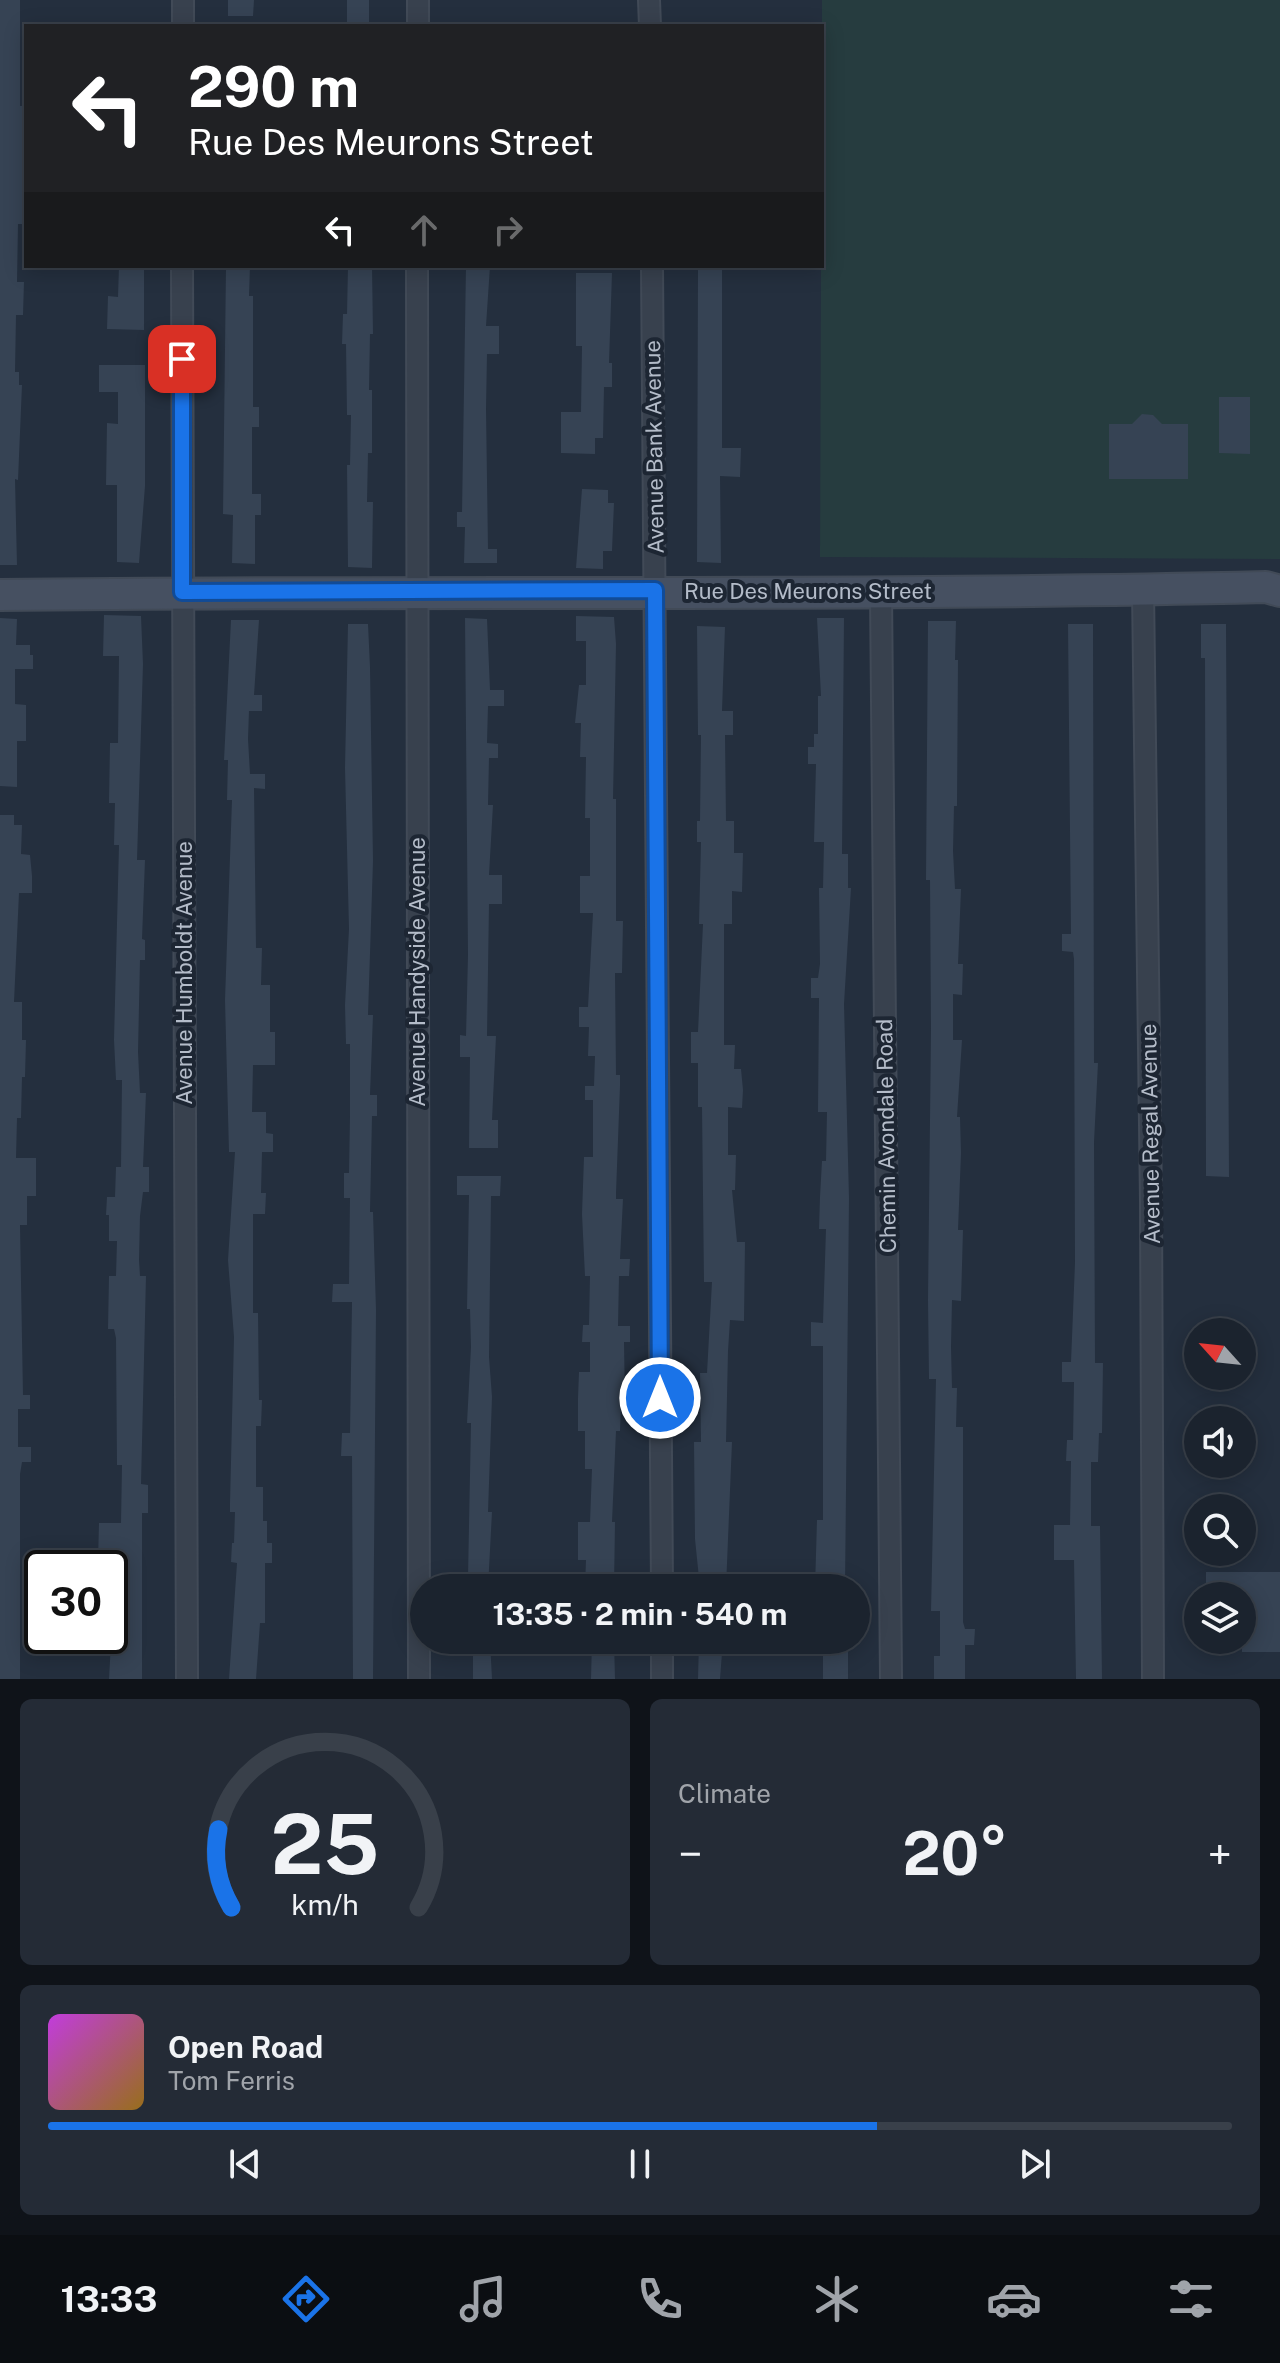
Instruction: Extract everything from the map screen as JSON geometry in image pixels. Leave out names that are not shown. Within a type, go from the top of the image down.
[{"type":"street","points":[[183,0],[183,24]]},
{"type":"street","points":[[418,0],[418,24]]},
{"type":"street","points":[[649,0],[650,24]]},
{"type":"street","name":"Avenue Humboldt Avenue","points":[[182,268],[187,1679]]},
{"type":"street","name":"Avenue Handyside Avenue","points":[[417,268],[419,1679]]},
{"type":"street","name":"Avenue Bank Avenue","points":[[652,268],[662,1574]]},
{"type":"street","name":"Rue Des Meurons Street","points":[[0,595],[655,590],[881,592],[1266,587],[1280,591]]},
{"type":"street","name":"Avenue Regal Avenue","points":[[1143,590],[1153,1679]]},
{"type":"street","name":"Chemin Avondale Road","points":[[881,592],[891,1679]]},
{"type":"street","points":[[662,1654],[662,1679]]},
{"type":"green space","points":[[822,0],[1280,0],[1280,559],[820,557],[821,268],[824,268]]},
{"type":"building","points":[[0,0],[20,0],[24,224],[18,224],[17,282],[24,282],[23,315],[16,315],[15,372],[19,372],[19,385],[22,385],[18,480],[15,479],[17,565],[0,565]]},
{"type":"building","points":[[228,0],[254,0],[253,16],[228,16]]},
{"type":"building","points":[[347,0],[369,0],[369,24],[347,24]]},
{"type":"building","points":[[119,268],[144,268],[144,330],[107,329],[108,296],[118,297]]},
{"type":"building","points":[[226,268],[250,268],[249,296],[253,296],[253,407],[259,407],[259,427],[252,427],[252,494],[261,494],[261,515],[255,515],[255,564],[232,563],[233,515],[223,514]]},
{"type":"building","points":[[348,268],[372,268],[373,334],[370,334],[369,390],[372,390],[372,453],[368,453],[367,502],[373,502],[372,568],[348,567],[347,465],[350,465],[351,415],[347,415],[346,344],[342,344],[343,314],[347,314]]},
{"type":"building","points":[[466,268],[490,268],[486,326],[499,326],[499,354],[487,354],[488,549],[497,549],[497,563],[464,563],[465,527],[457,527],[457,512],[462,512]]},
{"type":"building","points":[[698,270],[722,270],[722,448],[741,448],[740,477],[720,476],[721,563],[697,562]]},
{"type":"building","points":[[576,273],[612,273],[609,363],[612,363],[612,387],[604,387],[603,438],[595,438],[595,454],[561,453],[561,412],[581,412],[582,346],[576,346]]},
{"type":"building","points":[[99,365],[145,365],[145,486],[139,563],[117,562],[117,485],[106,485],[107,423],[118,424],[118,392],[99,392]]},
{"type":"building","points":[[1219,397],[1250,397],[1250,454],[1219,453]]},
{"type":"building","points":[[1142,414],[1153,415],[1162,424],[1188,424],[1188,479],[1109,479],[1109,424],[1132,424]]},
{"type":"building","points":[[582,489],[608,490],[608,503],[614,503],[612,551],[603,551],[603,569],[576,568]]},
{"type":"building","points":[[104,615],[141,616],[143,664],[137,860],[145,860],[142,939],[145,940],[145,960],[140,960],[138,1052],[140,1093],[146,1093],[143,1167],[149,1167],[149,1192],[143,1192],[140,1216],[139,1260],[140,1276],[146,1276],[141,1484],[148,1485],[148,1513],[142,1513],[142,1679],[109,1679],[110,1654],[128,1654],[128,1550],[98,1550],[99,1523],[121,1523],[122,1465],[117,1465],[116,1338],[114,1329],[108,1329],[109,1276],[116,1276],[117,1241],[109,1241],[109,1215],[106,1215],[107,1197],[115,1197],[116,1167],[121,1167],[122,1080],[116,1080],[114,1040],[119,845],[114,845],[115,803],[109,803],[110,743],[118,743],[119,656],[103,656]]},
{"type":"building","points":[[576,616],[614,617],[616,921],[623,921],[622,973],[615,973],[616,1075],[620,1075],[616,1199],[623,1199],[620,1259],[630,1259],[629,1276],[619,1276],[618,1326],[630,1326],[630,1342],[624,1342],[625,1403],[621,1403],[620,1431],[616,1431],[612,1522],[615,1522],[614,1574],[585,1574],[586,1560],[578,1560],[578,1522],[590,1522],[592,1469],[585,1469],[585,1431],[578,1431],[578,1398],[579,1372],[590,1372],[590,1342],[582,1342],[583,1325],[589,1325],[590,1276],[585,1276],[582,1214],[584,1157],[593,1157],[593,1100],[585,1100],[585,1086],[594,1086],[595,1056],[588,1056],[589,1027],[579,1027],[579,1007],[588,1007],[593,913],[580,913],[580,876],[590,876],[590,818],[585,818],[586,757],[580,757],[581,723],[575,723],[579,685],[586,685],[586,641],[576,641]]},
{"type":"building","points":[[0,618],[17,619],[16,645],[30,645],[30,655],[33,655],[33,669],[15,669],[15,704],[26,705],[26,741],[17,741],[17,787],[0,786]]},
{"type":"building","points":[[465,618],[487,619],[490,690],[504,690],[504,706],[488,706],[487,743],[498,744],[498,758],[489,758],[488,805],[493,805],[489,875],[502,875],[502,904],[489,904],[487,1036],[496,1036],[492,1120],[498,1120],[498,1148],[469,1148],[470,1057],[460,1057],[460,1035],[466,1036],[468,955]]},
{"type":"building","points":[[817,618],[844,618],[842,854],[848,854],[848,888],[851,888],[844,1004],[849,1198],[845,1574],[815,1574],[817,1520],[823,1520],[823,1346],[811,1346],[811,1322],[823,1323],[826,1229],[819,1229],[827,1112],[818,1112],[819,998],[811,998],[811,978],[818,978],[820,964],[819,888],[823,888],[824,842],[814,842],[816,764],[808,764],[808,747],[814,747],[814,734],[818,734],[818,696],[821,696]]},
{"type":"building","points":[[231,620],[259,620],[254,695],[262,695],[262,711],[249,711],[248,739],[250,774],[265,774],[265,789],[254,788],[256,948],[262,948],[261,985],[270,985],[270,1032],[275,1032],[275,1065],[253,1065],[252,1112],[266,1112],[266,1133],[273,1134],[273,1152],[262,1152],[261,1193],[266,1193],[265,1214],[253,1214],[253,1313],[258,1313],[259,1400],[262,1400],[261,1426],[256,1426],[256,1487],[263,1487],[263,1521],[267,1521],[267,1543],[272,1543],[272,1563],[265,1563],[265,1623],[260,1623],[256,1679],[229,1679],[237,1563],[231,1562],[235,1512],[230,1512],[234,1337],[228,1260],[235,1152],[229,1152],[225,1000],[232,800],[227,800],[228,760],[224,760]]},
{"type":"building","points":[[928,621],[956,621],[955,660],[958,660],[957,806],[954,806],[953,851],[955,889],[961,889],[958,964],[963,964],[962,995],[953,994],[953,1040],[962,1040],[957,1117],[960,1117],[961,1153],[958,1230],[963,1230],[961,1301],[952,1300],[951,1347],[952,1388],[957,1388],[956,1427],[963,1427],[963,1622],[965,1629],[975,1629],[974,1645],[965,1645],[965,1679],[934,1679],[934,1656],[940,1656],[940,1611],[931,1611],[936,1379],[929,1379],[928,1300],[931,1030],[930,880],[926,880]]},
{"type":"building","points":[[348,624],[368,624],[370,667],[373,861],[368,1015],[373,1015],[370,1095],[377,1095],[377,1116],[372,1116],[370,1212],[373,1212],[376,1310],[373,1679],[353,1679],[352,1456],[341,1456],[342,1433],[350,1433],[352,1302],[332,1302],[333,1284],[349,1284],[350,1198],[344,1198],[344,1173],[349,1173],[350,1116],[350,1044],[346,1044],[345,1005],[349,929],[345,768]]},
{"type":"building","points":[[1068,624],[1093,624],[1094,1063],[1098,1063],[1094,1142],[1095,1363],[1103,1363],[1102,1433],[1099,1433],[1098,1462],[1091,1462],[1091,1526],[1100,1526],[1102,1679],[1076,1679],[1074,1560],[1054,1560],[1054,1525],[1070,1525],[1071,1461],[1066,1461],[1067,1440],[1073,1440],[1074,1382],[1062,1382],[1062,1362],[1071,1362],[1075,1263],[1074,959],[1073,952],[1062,951],[1062,934],[1071,934]]},
{"type":"building","points":[[1201,624],[1226,624],[1229,1177],[1206,1176],[1205,658],[1201,658]]},
{"type":"building","points":[[697,626],[725,627],[722,711],[733,711],[733,735],[725,735],[726,821],[734,821],[734,853],[743,853],[742,892],[732,891],[732,924],[724,924],[724,1045],[735,1045],[734,1069],[741,1069],[742,1108],[728,1107],[728,1155],[736,1155],[735,1190],[732,1190],[737,1242],[745,1242],[744,1321],[730,1320],[728,1351],[726,1442],[732,1442],[727,1574],[699,1574],[695,1539],[694,1442],[701,1442],[700,1373],[707,1373],[712,1282],[704,1282],[702,1107],[698,1107],[698,1063],[691,1063],[691,1032],[698,1032],[703,924],[699,924],[701,842],[697,842],[697,821],[700,821],[701,735],[698,735]]},
{"type":"building","points":[[0,815],[14,815],[14,825],[22,825],[21,854],[30,855],[32,876],[32,893],[19,893],[14,1002],[22,1002],[22,1040],[26,1040],[16,1158],[36,1158],[36,1196],[27,1196],[27,1225],[20,1225],[23,1395],[30,1395],[30,1409],[18,1409],[18,1447],[31,1447],[31,1462],[22,1462],[20,1474],[20,1679],[0,1679]]},
{"type":"building","points":[[457,1176],[501,1176],[500,1196],[491,1196],[489,1357],[492,1397],[488,1512],[492,1512],[489,1574],[468,1574],[471,1423],[467,1423],[471,1347],[470,1309],[467,1309],[469,1195],[457,1195]]},
{"type":"building","points":[[1206,1572],[1280,1572],[1280,1652],[1256,1652],[1256,1582],[1206,1582]]},
{"type":"building","points":[[473,1654],[491,1654],[492,1679],[473,1679]]},
{"type":"building","points":[[592,1654],[614,1654],[615,1679],[591,1679]]},
{"type":"building","points":[[699,1654],[722,1654],[720,1679],[698,1679]]},
{"type":"building","points":[[823,1654],[848,1654],[848,1679],[823,1679]]},
{"type":"route","points":[[182,359],[182,592],[655,590],[660,1398]]}]
